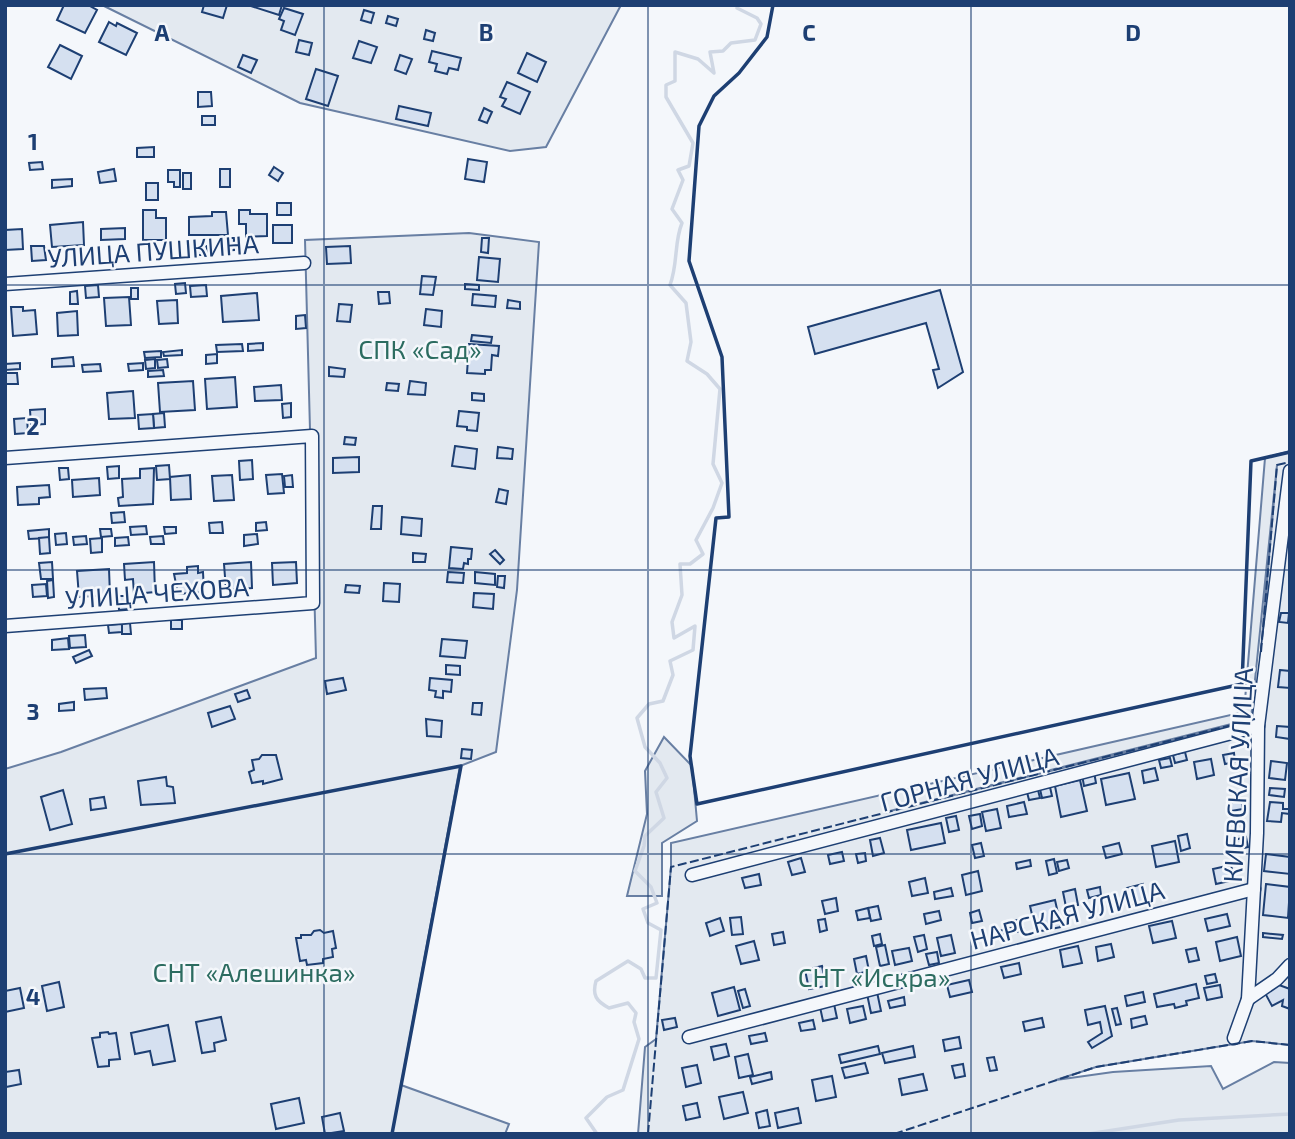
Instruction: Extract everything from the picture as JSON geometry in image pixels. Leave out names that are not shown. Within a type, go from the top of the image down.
[{"type":"street","name":"УЛИЦА ПУШКИНА","points":[[5,284],[304,263]]},
{"type":"street","name":"УЛИЦА ЧЕХОВА","points":[[5,458],[312,436],[313,603],[5,626]]},
{"type":"street","name":"КИЕВСКАЯ УЛИЦА","points":[[1234,1038],[1248,999],[1257,833],[1258,726],[1289,471]]},
{"type":"street","name":"ГОРНАЯ УЛИЦА","points":[[692,875],[1258,726]]},
{"type":"street","name":"НАРСКАЯ УЛИЦА","points":[[689,1037],[1254,889]]},
{"type":"street","points":[[1248,999],[1277,979],[1290,965]]},
{"type":"green space","points":[[102,5],[621,5],[546,147],[510,151],[300,103]]},
{"type":"green space","points":[[469,233],[539,242],[517,590],[496,752],[460,766],[401,1085],[509,1124],[505,1134],[5,1134],[5,769],[61,752],[316,658],[305,240]]},
{"type":"green space","name":"СНТ «Искра»","points":[[1290,451],[1290,1045],[1252,1041],[1096,1067],[1056,1080],[1113,1072],[1211,1066],[1223,1089],[1274,1062],[1290,1063],[1290,1134],[638,1134],[645,1047],[656,1039],[671,843],[1244,712],[1265,458]],"holes":[[[1277,465],[1255,720],[886,812],[1251,719]]]},
{"type":"green space","points":[[664,737],[692,766],[697,821],[662,843],[662,896],[627,896],[647,814],[645,771]]},
{"type":"building","points":[[64,5],[88,5],[97,10],[85,33],[57,20]]},
{"type":"building","points":[[204,5],[227,5],[223,18],[202,12]]},
{"type":"building","points":[[248,5],[282,5],[279,15]]},
{"type":"building","points":[[284,8],[303,14],[295,35],[281,30],[284,21],[279,19]]},
{"type":"building","points":[[364,10],[374,13],[371,23],[361,20]]},
{"type":"building","points":[[388,16],[398,19],[396,26],[386,23]]},
{"type":"building","points":[[109,22],[137,33],[126,55],[99,42]]},
{"type":"building","points":[[426,30],[435,33],[433,41],[424,39]]},
{"type":"building","points":[[299,40],[312,43],[309,55],[296,52]]},
{"type":"building","points":[[359,41],[377,47],[371,63],[353,58]]},
{"type":"building","points":[[60,45],[82,56],[71,79],[48,67]]},
{"type":"building","points":[[432,51],[461,58],[458,70],[449,68],[447,74],[435,71],[437,64],[429,62]]},
{"type":"building","points":[[527,53],[546,62],[537,82],[518,73]]},
{"type":"building","points":[[243,55],[257,60],[251,73],[238,67]]},
{"type":"building","points":[[400,55],[412,59],[406,74],[395,70]]},
{"type":"building","points":[[316,69],[338,76],[328,106],[306,99]]},
{"type":"building","points":[[507,82],[530,92],[520,114],[502,106],[506,99],[500,97]]},
{"type":"building","points":[[198,92],[211,92],[212,106],[198,107]]},
{"type":"building","points":[[399,106],[431,113],[428,126],[396,119]]},
{"type":"building","points":[[484,108],[492,112],[487,123],[479,120]]},
{"type":"building","points":[[202,116],[215,116],[215,125],[202,125]]},
{"type":"building","points":[[154,147],[154,157],[137,157],[137,148]]},
{"type":"building","points":[[468,159],[487,162],[484,182],[465,179]]},
{"type":"building","points":[[42,162],[43,169],[30,170],[29,163]]},
{"type":"building","points":[[274,167],[283,173],[278,181],[269,175]]},
{"type":"building","points":[[114,169],[116,181],[100,183],[98,172]]},
{"type":"building","points":[[220,169],[230,169],[230,187],[220,187]]},
{"type":"building","points":[[168,170],[180,170],[180,187],[174,187],[174,182],[168,182]]},
{"type":"building","points":[[183,173],[191,173],[191,189],[183,189]]},
{"type":"building","points":[[72,179],[72,186],[52,188],[52,180]]},
{"type":"building","points":[[146,183],[158,183],[158,200],[146,200]]},
{"type":"building","points":[[277,203],[291,203],[291,215],[277,215]]},
{"type":"building","points":[[143,210],[156,210],[156,218],[166,218],[166,240],[143,240]]},
{"type":"building","points":[[239,210],[250,210],[250,214],[267,214],[267,236],[246,237],[246,224],[239,224]]},
{"type":"building","points":[[212,212],[226,212],[228,235],[189,235],[189,217],[212,216]]},
{"type":"building","points":[[83,222],[84,245],[52,247],[50,225]]},
{"type":"building","points":[[273,225],[292,225],[292,243],[273,243]]},
{"type":"building","points":[[125,228],[125,239],[101,240],[101,229]]},
{"type":"building","points":[[22,229],[23,249],[5,250],[5,230]]},
{"type":"building","points":[[222,238],[234,238],[234,250],[222,251]]},
{"type":"building","points":[[482,238],[489,238],[488,253],[481,252]]},
{"type":"building","points":[[31,246],[44,246],[46,260],[32,261]]},
{"type":"building","points":[[207,246],[207,255],[197,255],[198,247]]},
{"type":"building","points":[[350,246],[351,263],[327,264],[326,247]]},
{"type":"building","points":[[479,257],[500,259],[498,282],[477,280]]},
{"type":"building","points":[[422,276],[436,277],[433,295],[420,294]]},
{"type":"building","points":[[185,283],[186,293],[176,294],[175,284]]},
{"type":"building","points":[[465,284],[479,285],[479,290],[465,289]]},
{"type":"building","points":[[98,285],[99,297],[86,298],[85,286]]},
{"type":"building","points":[[206,285],[207,296],[191,297],[190,286]]},
{"type":"building","points":[[131,288],[138,288],[138,299],[131,299]]},
{"type":"building","points":[[940,290],[963,372],[938,388],[933,370],[939,369],[926,323],[815,354],[808,327]]},
{"type":"building","points":[[77,291],[78,304],[70,304],[70,292]]},
{"type":"building","points":[[378,292],[389,292],[390,303],[379,304]]},
{"type":"building","points":[[257,293],[259,320],[223,322],[221,296]]},
{"type":"building","points":[[473,294],[496,296],[495,307],[472,305]]},
{"type":"building","points":[[129,297],[131,325],[106,326],[104,298]]},
{"type":"building","points":[[177,300],[178,323],[159,324],[157,301]]},
{"type":"building","points":[[508,300],[520,302],[520,309],[507,308]]},
{"type":"building","points":[[339,304],[352,305],[350,322],[337,321]]},
{"type":"building","points":[[11,307],[23,307],[23,311],[35,310],[37,334],[13,336]]},
{"type":"building","points":[[426,309],[442,311],[441,327],[424,325]]},
{"type":"building","points":[[77,311],[78,335],[58,336],[57,313]]},
{"type":"building","points":[[305,315],[306,328],[296,329],[296,316]]},
{"type":"building","points":[[472,335],[492,337],[491,343],[471,341]]},
{"type":"building","points":[[263,343],[263,350],[248,351],[248,344]]},
{"type":"building","points":[[242,344],[243,351],[217,352],[216,345]]},
{"type":"building","points":[[469,344],[499,346],[498,356],[492,355],[491,370],[485,370],[485,374],[467,373]]},
{"type":"building","points":[[182,350],[182,355],[164,356],[163,352]]},
{"type":"building","points":[[161,351],[161,357],[145,358],[144,352]]},
{"type":"building","points":[[217,354],[217,363],[206,364],[206,355]]},
{"type":"building","points":[[73,357],[74,366],[52,367],[52,359]]},
{"type":"building","points":[[155,359],[155,368],[146,369],[145,360]]},
{"type":"building","points":[[167,359],[168,367],[158,368],[157,360]]},
{"type":"building","points":[[20,363],[20,369],[5,370],[5,364]]},
{"type":"building","points":[[143,363],[143,370],[129,371],[128,364]]},
{"type":"building","points":[[100,364],[101,371],[83,372],[82,365]]},
{"type":"building","points":[[329,367],[345,369],[344,377],[329,376]]},
{"type":"building","points":[[163,370],[164,376],[148,377],[148,371]]},
{"type":"building","points":[[5,373],[17,373],[18,384],[6,384]]},
{"type":"building","points":[[235,377],[237,407],[207,409],[205,379]]},
{"type":"building","points":[[193,381],[195,410],[160,412],[158,383]]},
{"type":"building","points":[[410,381],[426,383],[425,395],[408,394]]},
{"type":"building","points":[[387,383],[399,384],[398,391],[386,390]]},
{"type":"building","points":[[281,385],[282,400],[255,401],[254,387]]},
{"type":"building","points":[[133,391],[135,418],[109,419],[107,393]]},
{"type":"building","points":[[472,393],[484,394],[484,401],[472,400]]},
{"type":"building","points":[[291,403],[291,417],[283,418],[282,404]]},
{"type":"building","points":[[45,409],[45,424],[31,425],[30,410]]},
{"type":"building","points":[[459,411],[479,413],[477,431],[457,426]]},
{"type":"building","points":[[164,413],[165,427],[154,428],[153,414]]},
{"type":"building","points":[[153,414],[154,428],[139,429],[138,415]]},
{"type":"building","points":[[27,418],[28,433],[15,434],[14,419]]},
{"type":"building","points":[[345,437],[356,438],[355,445],[344,444]]},
{"type":"building","points":[[455,446],[477,449],[475,469],[452,466]]},
{"type":"building","points":[[498,447],[513,449],[512,459],[497,458]]},
{"type":"building","points":[[359,457],[359,472],[333,473],[333,458]]},
{"type":"building","points":[[252,460],[253,479],[240,480],[239,461]]},
{"type":"building","points":[[169,465],[170,479],[157,480],[156,466]]},
{"type":"building","points":[[119,466],[119,478],[108,479],[107,467]]},
{"type":"building","points":[[59,468],[68,468],[69,479],[60,480]]},
{"type":"building","points":[[154,468],[153,504],[119,506],[118,498],[123,497],[122,479],[140,478],[140,469]]},
{"type":"building","points":[[282,474],[284,493],[268,494],[266,475]]},
{"type":"building","points":[[190,475],[191,499],[171,500],[170,477]]},
{"type":"building","points":[[232,475],[234,500],[214,501],[212,476]]},
{"type":"building","points":[[292,475],[293,487],[285,487],[284,476]]},
{"type":"building","points":[[99,478],[100,495],[73,497],[72,480]]},
{"type":"building","points":[[49,485],[50,497],[39,498],[39,504],[18,505],[17,487]]},
{"type":"building","points":[[499,489],[508,491],[506,504],[496,502]]},
{"type":"building","points":[[373,506],[382,506],[381,529],[371,529]]},
{"type":"building","points":[[124,512],[125,522],[112,523],[111,513]]},
{"type":"building","points":[[402,517],[422,519],[421,536],[401,534]]},
{"type":"building","points":[[222,522],[223,533],[210,533],[209,523]]},
{"type":"building","points":[[266,522],[267,530],[256,531],[256,523]]},
{"type":"building","points":[[146,526],[147,534],[131,535],[130,527]]},
{"type":"building","points":[[164,527],[176,527],[176,533],[165,534]]},
{"type":"building","points":[[49,529],[49,538],[29,539],[28,531]]},
{"type":"building","points":[[100,529],[111,529],[112,536],[101,537]]},
{"type":"building","points":[[66,533],[67,544],[56,545],[55,534]]},
{"type":"building","points":[[257,534],[258,544],[244,546],[244,535]]},
{"type":"building","points":[[86,536],[87,544],[74,545],[73,537]]},
{"type":"building","points":[[163,536],[164,544],[151,544],[150,537]]},
{"type":"building","points":[[49,537],[50,553],[40,554],[39,538]]},
{"type":"building","points":[[128,537],[129,545],[115,546],[115,538]]},
{"type":"building","points":[[102,538],[102,552],[91,553],[90,539]]},
{"type":"building","points":[[451,547],[472,549],[471,559],[468,559],[468,564],[464,563],[463,569],[449,568]]},
{"type":"building","points":[[495,550],[504,560],[500,564],[490,554]]},
{"type":"building","points":[[413,553],[426,554],[425,562],[413,562]]},
{"type":"building","points":[[52,562],[53,579],[41,579],[39,563]]},
{"type":"building","points":[[154,562],[155,592],[134,594],[133,579],[125,580],[124,564]]},
{"type":"building","points":[[251,562],[252,588],[226,590],[224,564]]},
{"type":"building","points":[[296,562],[297,583],[273,585],[272,563]]},
{"type":"building","points":[[198,566],[198,573],[203,572],[204,592],[178,594],[174,574],[187,573],[187,567]]},
{"type":"building","points":[[109,569],[110,595],[79,597],[77,571]]},
{"type":"building","points":[[448,572],[464,573],[463,583],[447,582]]},
{"type":"building","points":[[475,572],[495,574],[495,585],[475,583]]},
{"type":"building","points":[[498,576],[505,576],[504,588],[497,587]]},
{"type":"building","points":[[53,580],[54,597],[48,598],[47,581]]},
{"type":"building","points":[[384,583],[400,584],[399,602],[383,601]]},
{"type":"building","points":[[46,584],[47,596],[33,597],[32,585]]},
{"type":"building","points":[[346,585],[360,586],[359,593],[345,592]]},
{"type":"building","points":[[474,593],[494,594],[493,609],[473,607]]},
{"type":"building","points":[[118,596],[128,596],[129,609],[119,610]]},
{"type":"building","points":[[1281,613],[1289,613],[1288,623],[1279,622]]},
{"type":"building","points":[[171,620],[182,620],[182,629],[171,629]]},
{"type":"building","points":[[130,623],[131,634],[122,634],[122,624]]},
{"type":"building","points":[[122,624],[122,632],[109,633],[108,625]]},
{"type":"building","points":[[85,635],[86,647],[70,648],[69,636]]},
{"type":"building","points":[[68,638],[69,649],[52,650],[52,640]]},
{"type":"building","points":[[442,639],[467,641],[465,658],[440,656]]},
{"type":"building","points":[[89,650],[92,656],[76,663],[73,657]]},
{"type":"building","points":[[446,665],[460,666],[460,675],[446,674]]},
{"type":"building","points":[[1280,670],[1290,671],[1290,688],[1278,687]]},
{"type":"building","points":[[343,678],[346,690],[327,694],[325,681]]},
{"type":"building","points":[[430,678],[452,680],[451,692],[443,691],[443,698],[435,697],[436,691],[429,690]]},
{"type":"building","points":[[106,688],[107,698],[85,700],[84,689]]},
{"type":"building","points":[[247,690],[250,698],[238,702],[235,694]]},
{"type":"building","points":[[74,702],[74,710],[59,711],[59,704]]},
{"type":"building","points":[[473,703],[482,703],[481,715],[472,714]]},
{"type":"building","points":[[230,706],[235,719],[212,727],[208,713]]},
{"type":"building","points":[[426,719],[442,721],[441,737],[427,736]]},
{"type":"building","points":[[1277,726],[1290,727],[1290,739],[1276,737]]},
{"type":"building","points":[[462,749],[472,750],[471,759],[461,758]]},
{"type":"building","points":[[1185,752],[1187,760],[1175,763],[1173,755]]},
{"type":"building","points":[[1234,753],[1235,762],[1225,764],[1223,755]]},
{"type":"building","points":[[262,755],[276,755],[282,779],[263,784],[263,781],[252,783],[249,772],[254,770],[252,760],[259,759]]},
{"type":"building","points":[[1170,758],[1172,766],[1161,768],[1159,760]]},
{"type":"building","points":[[1211,759],[1214,775],[1197,779],[1194,762]]},
{"type":"building","points":[[1271,761],[1287,763],[1285,780],[1269,778]]},
{"type":"building","points":[[1155,768],[1158,780],[1144,783],[1142,771]]},
{"type":"building","points":[[1094,772],[1096,783],[1084,786],[1082,775]]},
{"type":"building","points":[[1129,773],[1135,799],[1106,805],[1101,779]]},
{"type":"building","points":[[166,777],[167,786],[173,787],[175,803],[141,805],[138,781]]},
{"type":"building","points":[[1080,780],[1087,811],[1061,817],[1055,786]]},
{"type":"building","points":[[1050,787],[1052,796],[1042,798],[1040,789]]},
{"type":"building","points":[[1270,788],[1285,789],[1284,797],[1269,795]]},
{"type":"building","points":[[63,790],[72,824],[50,830],[41,797]]},
{"type":"building","points":[[1038,790],[1040,798],[1029,800],[1027,792]]},
{"type":"building","points":[[104,797],[106,808],[91,810],[90,799]]},
{"type":"building","points":[[1241,800],[1243,809],[1231,811],[1229,803]]},
{"type":"building","points":[[1024,802],[1027,814],[1009,817],[1007,806]]},
{"type":"building","points":[[1270,802],[1283,803],[1283,809],[1290,809],[1290,814],[1282,813],[1281,822],[1267,821]]},
{"type":"building","points":[[997,809],[1001,828],[986,831],[982,812]]},
{"type":"building","points":[[980,814],[982,826],[972,829],[969,816]]},
{"type":"building","points":[[956,816],[959,830],[949,832],[946,818]]},
{"type":"building","points":[[941,823],[945,843],[911,850],[907,830]]},
{"type":"building","points":[[1187,834],[1190,848],[1181,851],[1178,836]]},
{"type":"building","points":[[1246,837],[1248,847],[1236,850],[1234,840]]},
{"type":"building","points":[[880,838],[884,853],[873,856],[870,840]]},
{"type":"building","points":[[1175,841],[1179,862],[1156,867],[1152,846]]},
{"type":"building","points":[[981,843],[984,856],[975,858],[972,845]]},
{"type":"building","points":[[1119,843],[1122,854],[1106,858],[1103,847]]},
{"type":"building","points":[[842,852],[844,861],[830,864],[828,855]]},
{"type":"building","points":[[865,853],[866,861],[858,863],[856,854]]},
{"type":"building","points":[[1266,854],[1290,857],[1290,874],[1264,871]]},
{"type":"building","points":[[801,858],[805,872],[792,875],[788,862]]},
{"type":"building","points":[[1054,859],[1057,873],[1049,875],[1046,861]]},
{"type":"building","points":[[1030,860],[1031,866],[1017,869],[1016,863]]},
{"type":"building","points":[[1067,860],[1069,868],[1059,871],[1057,862]]},
{"type":"building","points":[[1231,865],[1234,880],[1216,884],[1213,869]]},
{"type":"building","points":[[978,871],[982,891],[966,895],[962,875]]},
{"type":"building","points":[[759,874],[761,885],[745,888],[742,878]]},
{"type":"building","points":[[925,878],[928,893],[912,896],[909,882]]},
{"type":"building","points":[[1143,884],[1147,901],[1130,905],[1127,888]]},
{"type":"building","points":[[1266,884],[1290,887],[1288,918],[1263,915]]},
{"type":"building","points":[[1100,887],[1101,895],[1089,898],[1087,890]]},
{"type":"building","points":[[951,888],[953,896],[935,899],[934,892]]},
{"type":"building","points":[[1075,889],[1078,905],[1066,907],[1063,892]]},
{"type":"building","points":[[836,898],[838,911],[825,914],[822,901]]},
{"type":"building","points":[[1055,900],[1061,927],[1036,932],[1030,906]]},
{"type":"building","points":[[878,906],[881,919],[871,921],[868,908]]},
{"type":"building","points":[[868,908],[870,918],[858,920],[856,911]]},
{"type":"building","points":[[979,910],[982,921],[972,923],[970,913]]},
{"type":"building","points":[[939,911],[941,920],[926,924],[924,914]]},
{"type":"building","points":[[1227,914],[1230,926],[1208,931],[1205,919]]},
{"type":"building","points":[[741,917],[743,934],[732,935],[730,918]]},
{"type":"building","points":[[720,918],[724,931],[710,936],[706,923]]},
{"type":"building","points":[[825,919],[827,930],[820,932],[818,920]]},
{"type":"building","points":[[1021,919],[1024,931],[1016,932],[1014,921]]},
{"type":"building","points":[[1172,921],[1176,938],[1153,943],[1149,926]]},
{"type":"building","points":[[1011,928],[1012,933],[996,936],[995,932]]},
{"type":"building","points":[[320,930],[324,933],[333,931],[336,948],[332,949],[333,957],[323,959],[323,963],[307,965],[306,960],[300,961],[296,938]]},
{"type":"building","points":[[783,932],[785,943],[774,945],[772,934]]},
{"type":"building","points":[[1263,933],[1283,935],[1282,939],[1263,937]]},
{"type":"building","points":[[880,934],[882,944],[874,946],[872,936]]},
{"type":"building","points":[[924,935],[927,949],[918,952],[914,937]]},
{"type":"building","points":[[951,935],[955,953],[941,956],[937,938]]},
{"type":"building","points":[[1237,937],[1241,956],[1220,961],[1216,942]]},
{"type":"building","points":[[754,941],[759,960],[741,964],[736,946]]},
{"type":"building","points":[[1111,944],[1114,957],[1098,961],[1096,947]]},
{"type":"building","points":[[885,945],[889,964],[880,966],[876,947]]},
{"type":"building","points":[[1078,946],[1082,963],[1063,967],[1060,950]]},
{"type":"building","points":[[909,948],[912,961],[895,965],[892,951]]},
{"type":"building","points":[[1196,948],[1199,960],[1189,962],[1186,950]]},
{"type":"building","points":[[937,952],[939,963],[929,965],[926,954]]},
{"type":"building","points":[[866,956],[869,971],[857,974],[854,959]]},
{"type":"building","points":[[1019,963],[1021,974],[1004,978],[1001,967]]},
{"type":"building","points":[[822,966],[826,986],[809,989],[805,970]]},
{"type":"building","points":[[1215,974],[1217,982],[1207,984],[1205,976]]},
{"type":"building","points":[[969,980],[972,992],[950,997],[947,985]]},
{"type":"building","points":[[59,982],[64,1007],[47,1011],[42,986]]},
{"type":"building","points":[[1196,984],[1199,998],[1186,1001],[1187,1005],[1175,1008],[1174,1004],[1157,1007],[1154,994]]},
{"type":"building","points":[[1220,985],[1222,997],[1207,1000],[1204,988]]},
{"type":"building","points":[[1279,985],[1290,989],[1290,1009],[1282,1006],[1283,1000],[1272,1006],[1265,993]]},
{"type":"building","points":[[734,987],[740,1010],[718,1016],[712,993]]},
{"type":"building","points":[[20,988],[24,1008],[5,1012],[5,991]]},
{"type":"building","points":[[745,989],[750,1006],[743,1008],[738,991]]},
{"type":"building","points":[[877,992],[881,1011],[871,1013],[867,994]]},
{"type":"building","points":[[1143,992],[1145,1002],[1127,1006],[1125,996]]},
{"type":"building","points":[[904,997],[905,1005],[890,1008],[888,1001]]},
{"type":"building","points":[[834,1004],[837,1018],[823,1021],[820,1007]]},
{"type":"building","points":[[863,1006],[866,1019],[850,1023],[847,1009]]},
{"type":"building","points":[[1105,1006],[1112,1036],[1092,1048],[1088,1042],[1102,1033],[1100,1022],[1088,1025],[1085,1010]]},
{"type":"building","points":[[1117,1008],[1121,1024],[1116,1025],[1112,1009]]},
{"type":"building","points":[[1145,1016],[1147,1024],[1132,1028],[1131,1019]]},
{"type":"building","points":[[221,1017],[226,1040],[214,1043],[215,1051],[202,1053],[196,1022]]},
{"type":"building","points":[[675,1018],[677,1027],[664,1030],[662,1020]]},
{"type":"building","points":[[1042,1018],[1044,1027],[1025,1031],[1023,1022]]},
{"type":"building","points":[[813,1020],[815,1029],[801,1031],[799,1023]]},
{"type":"building","points":[[168,1025],[175,1061],[153,1065],[150,1051],[135,1054],[131,1033]]},
{"type":"building","points":[[108,1032],[116,1033],[120,1059],[109,1060],[109,1066],[98,1067],[92,1038]]},
{"type":"building","points":[[765,1033],[767,1041],[751,1044],[749,1036]]},
{"type":"building","points":[[959,1037],[961,1048],[945,1051],[943,1040]]},
{"type":"building","points":[[726,1044],[729,1056],[714,1060],[711,1047]]},
{"type":"building","points":[[878,1046],[880,1054],[841,1063],[839,1055]]},
{"type":"building","points":[[913,1046],[915,1057],[885,1063],[882,1053]]},
{"type":"building","points":[[748,1054],[753,1075],[739,1078],[735,1057]]},
{"type":"building","points":[[994,1057],[997,1070],[990,1071],[987,1058]]},
{"type":"building","points":[[865,1063],[868,1073],[845,1078],[842,1068]]},
{"type":"building","points":[[963,1064],[965,1076],[955,1078],[952,1066]]},
{"type":"building","points":[[697,1065],[701,1083],[686,1087],[682,1068]]},
{"type":"building","points":[[19,1070],[21,1084],[6,1087],[5,1072]]},
{"type":"building","points":[[771,1072],[772,1079],[752,1084],[750,1077]]},
{"type":"building","points":[[923,1074],[927,1090],[902,1095],[899,1079]]},
{"type":"building","points":[[832,1076],[836,1097],[816,1101],[812,1080]]},
{"type":"building","points":[[743,1092],[748,1113],[724,1119],[719,1097]]},
{"type":"building","points":[[299,1098],[304,1123],[276,1129],[271,1104]]},
{"type":"building","points":[[697,1103],[700,1117],[686,1120],[683,1106]]},
{"type":"building","points":[[798,1108],[801,1123],[778,1128],[775,1113]]},
{"type":"building","points":[[767,1110],[770,1126],[759,1128],[756,1113]]},
{"type":"building","points":[[340,1113],[344,1131],[325,1134],[322,1117]]},
{"type":"waterway","points":[[597,1134],[586,1118],[607,1097],[623,1090],[639,1039],[634,1022],[636,1013],[628,1003],[609,1008],[601,1003],[595,994],[596,981],[628,961],[641,969],[645,978],[656,978],[661,930],[648,923],[643,909],[657,903],[651,887],[635,871],[645,836],[664,818],[656,792],[667,778],[660,763],[645,747],[637,718],[649,704],[663,701],[673,675],[670,661],[693,650],[695,626],[674,638],[672,622],[682,595],[680,564],[690,564],[703,554],[696,540],[713,508],[722,483],[713,464],[720,389],[707,374],[687,361],[691,342],[686,303],[670,285],[682,223],[672,209],[683,180],[678,170],[689,166],[693,143],[666,97],[666,85],[675,81],[675,52],[698,59],[714,73],[710,52],[723,51],[731,43],[755,40],[761,24],[757,18],[737,8],[738,5]]},
{"type":"waterway","points":[[1088,1134],[1179,1120],[1290,1114]]},
{"type":"fence","points":[[1261,652],[1277,465],[1290,462]]},
{"type":"fence","points":[[648,1134],[671,867],[1255,719]]},
{"type":"fence","points":[[894,1134],[1096,1067],[1252,1041],[1290,1045]]},
{"type":"wall","points":[[773,5],[767,37],[739,73],[714,96],[699,126],[689,261],[722,357],[729,517],[716,518],[690,756],[697,804],[1242,684],[1251,461],[1290,452]]},
{"type":"wall","points":[[5,854],[461,766],[392,1134]]},
{"type":"park label","name":"СПК «Сад»","points":[[420,348]]},
{"type":"park label","name":"СНТ «Алешинка»","points":[[254,971]]}]
